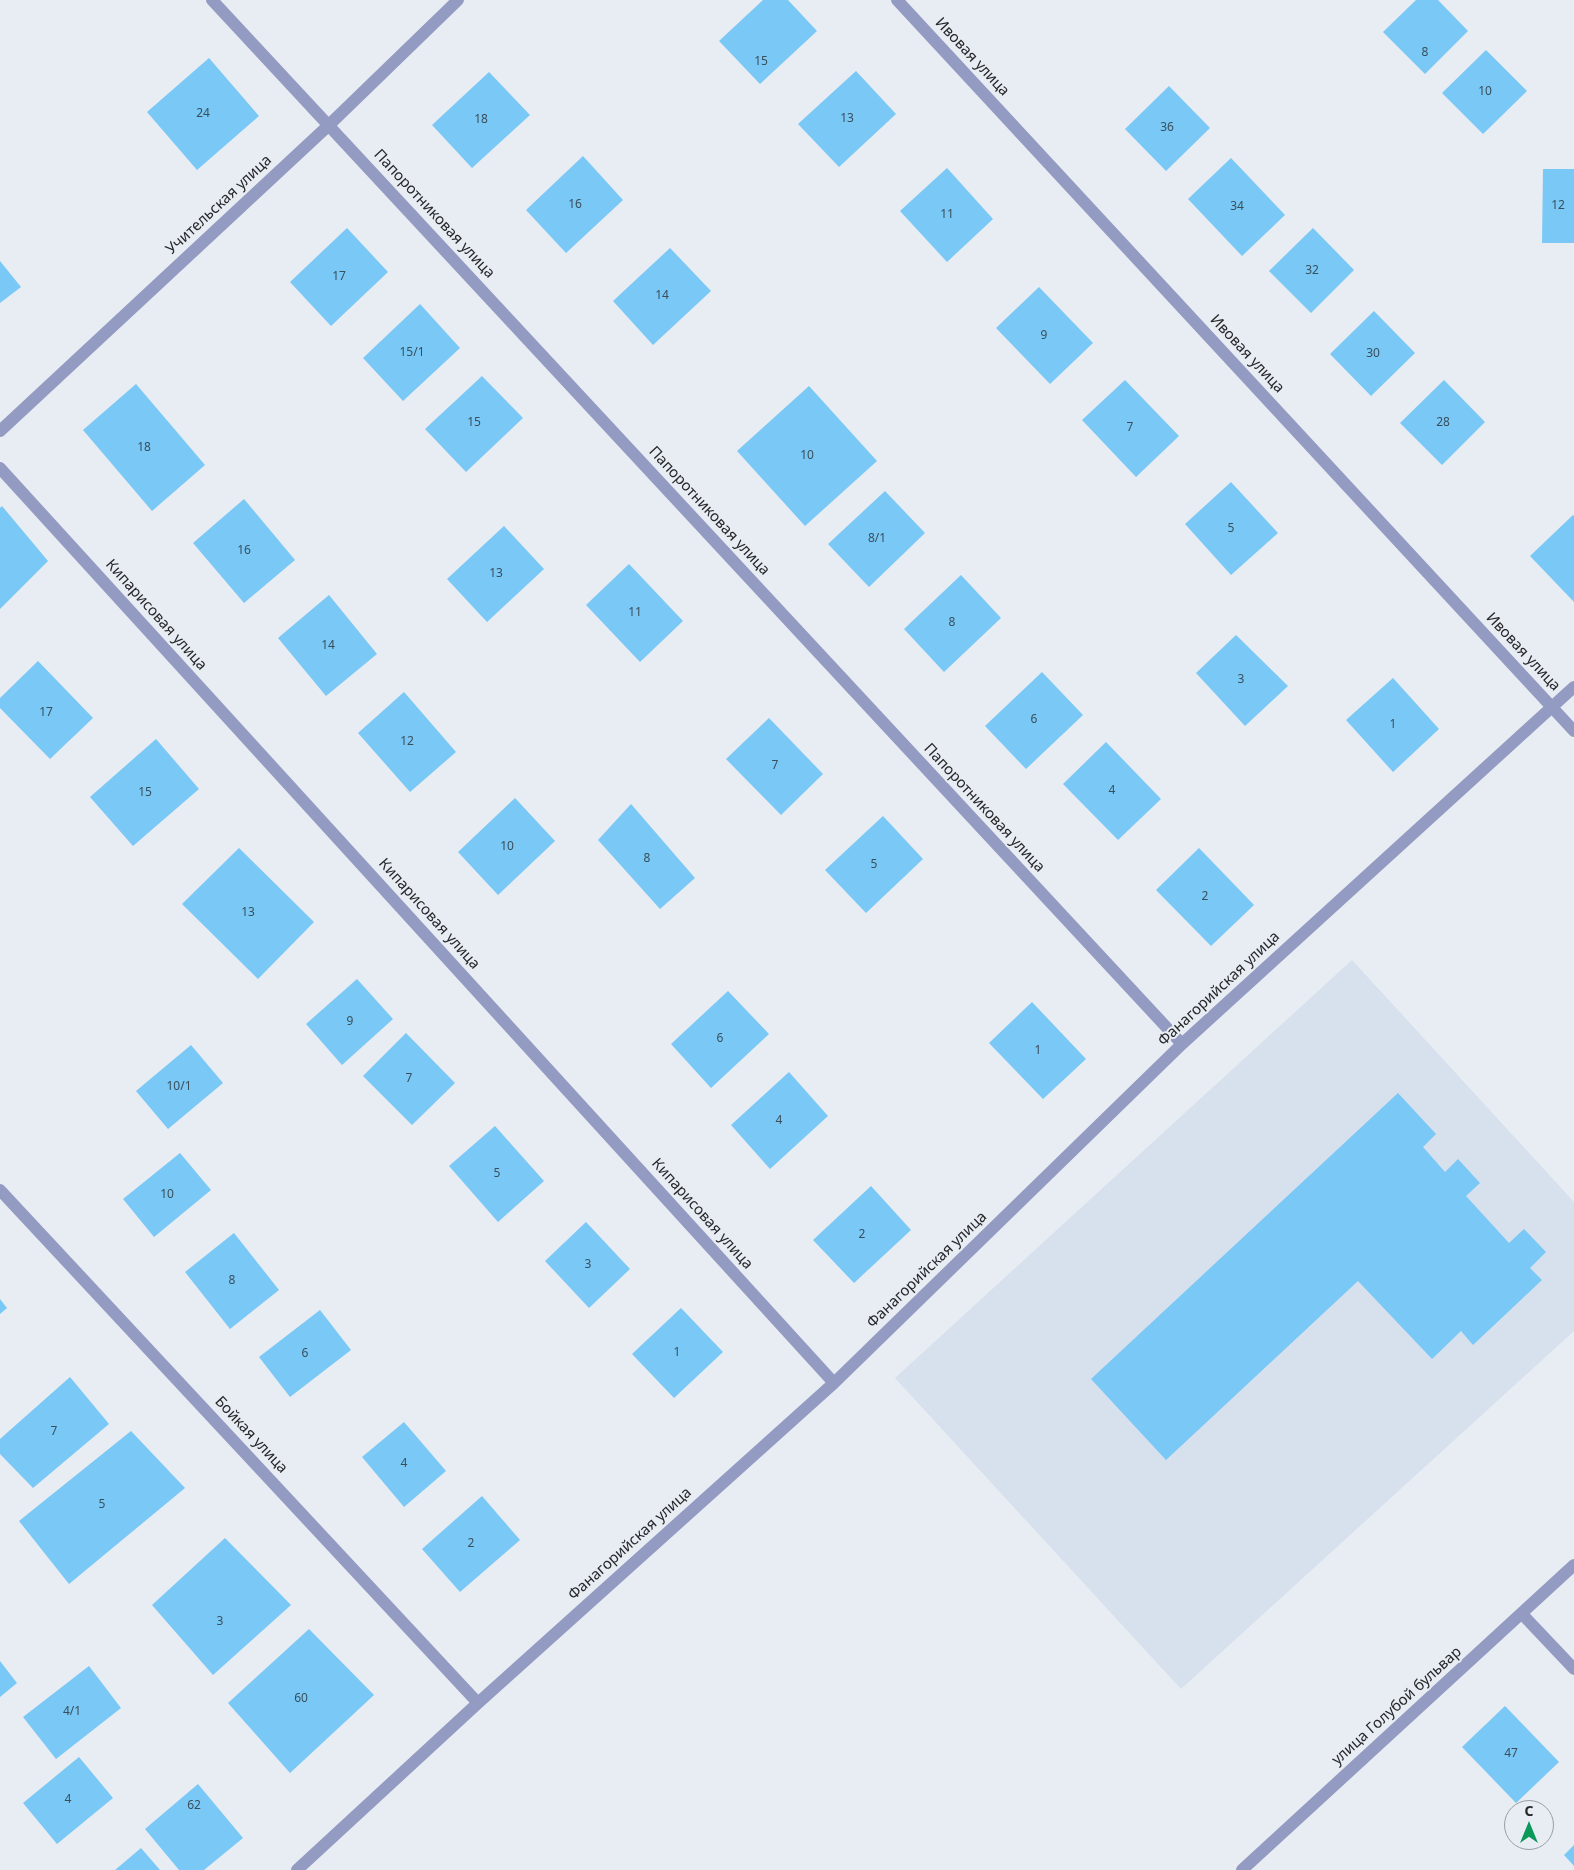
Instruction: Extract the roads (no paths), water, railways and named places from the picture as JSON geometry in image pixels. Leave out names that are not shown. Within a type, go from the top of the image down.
[{"type":"street","name":"Папоротниковая улица","points":[[212,0],[1182,1044]]},
{"type":"street","name":"Учительская улица","points":[[0,432],[329,125],[458,0]]},
{"type":"street","name":"Ивовая улица","points":[[897,0],[1574,731]]},
{"type":"street","name":"Кипарисовая улица","points":[[0,468],[834,1383]]},
{"type":"street","name":"Фанагорийская улица","points":[[297,1870],[478,1703],[834,1383],[1182,1044],[1574,687]]},
{"type":"street","name":"Бойкая улица","points":[[0,1190],[478,1703]]},
{"type":"street","name":"улица Голубой бульвар","points":[[1242,1870],[1574,1565]]},
{"type":"street","points":[[1522,1614],[1574,1669]]}]
